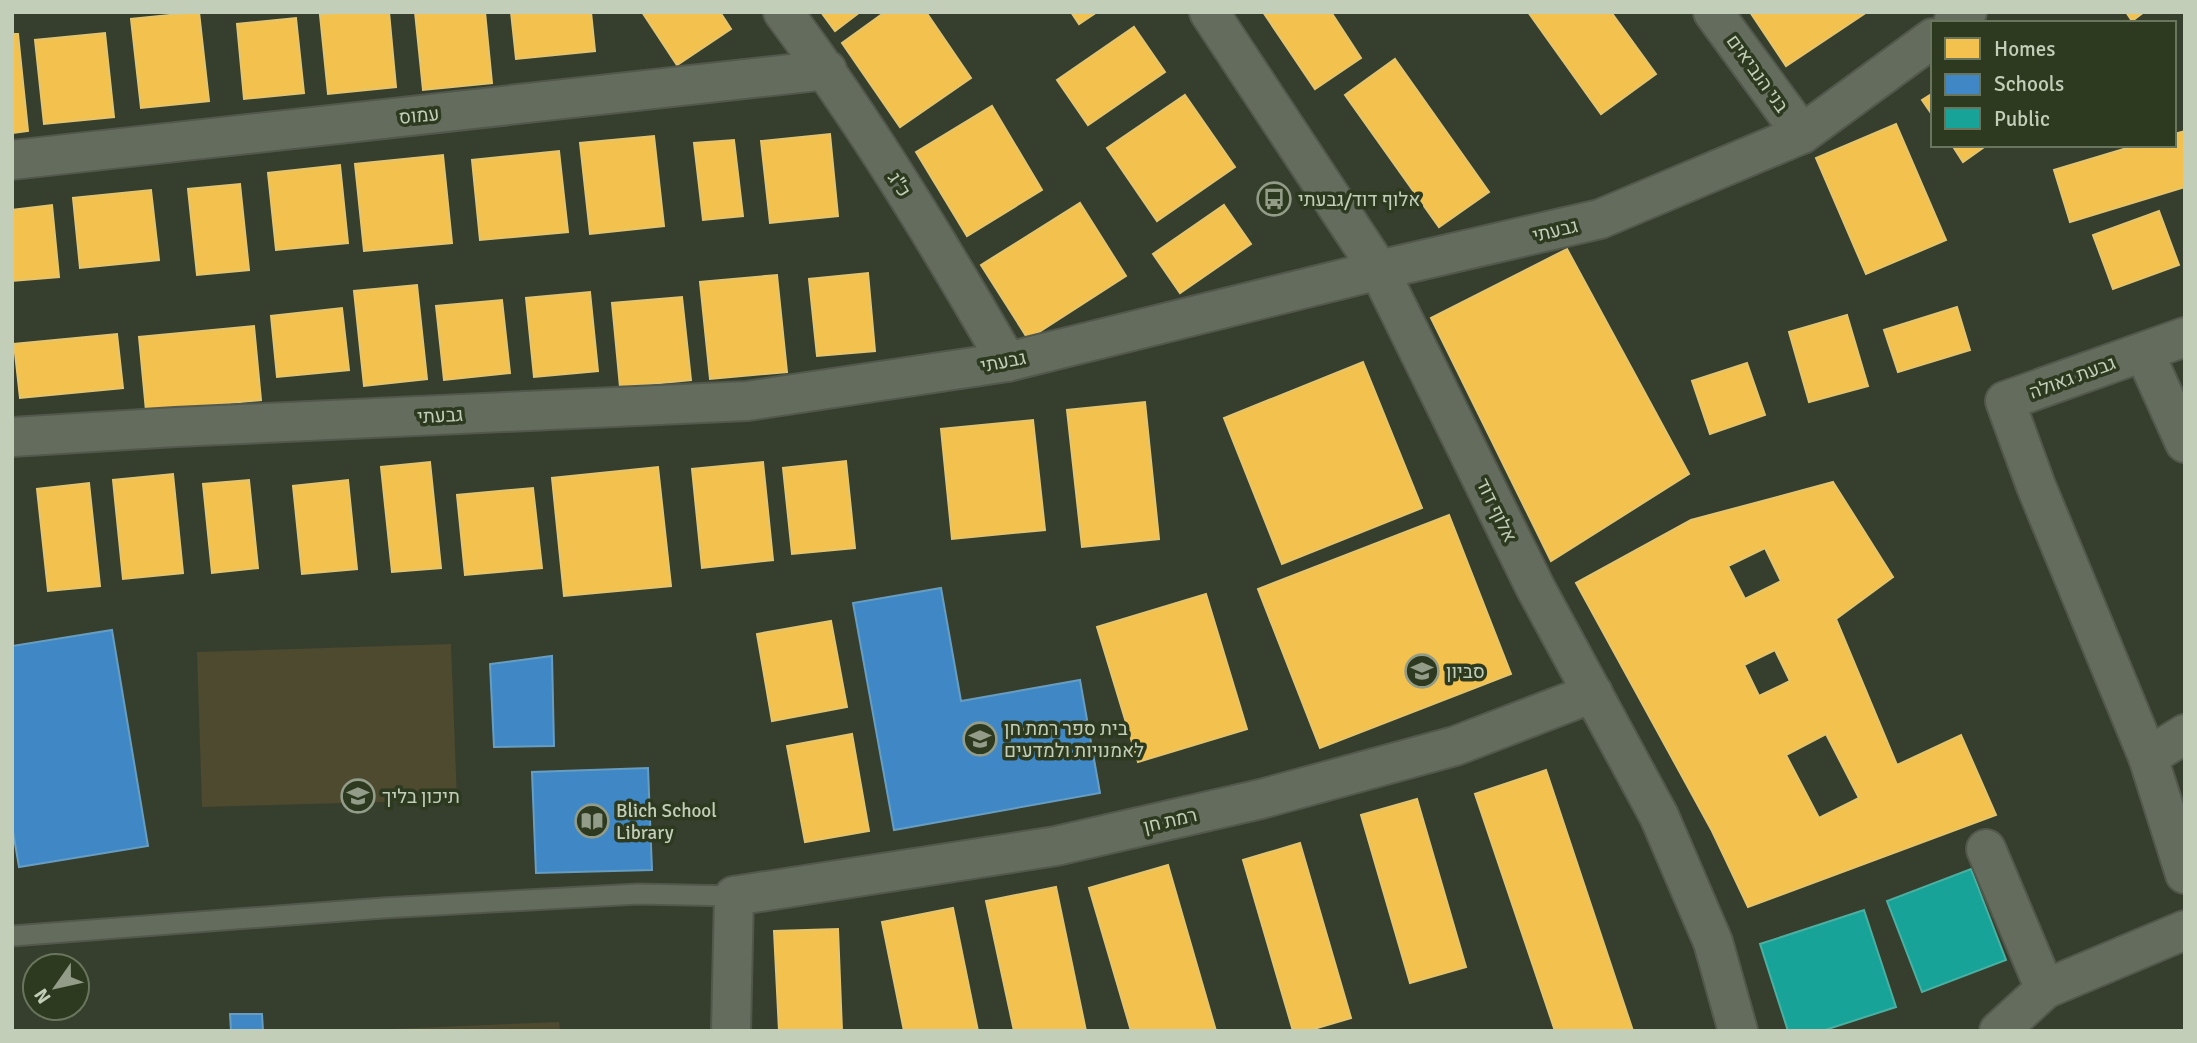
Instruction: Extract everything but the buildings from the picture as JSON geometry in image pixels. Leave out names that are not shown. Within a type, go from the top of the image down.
[{"type":"street","name":"כ\"ג","points":[[783,12],[827,70],[949,261],[1007,362]]},
{"type":"street","name":"אלוף דוד","points":[[1209,12],[1379,270],[1535,587],[1659,816],[1713,942],[1738,1031]]},
{"type":"street","name":"בני הנביאים","points":[[1713,12],[1802,134]]},
{"type":"street","name":"גבעתי","points":[[12,437],[190,426],[747,401],[1007,362],[1379,270],[1600,219],[1802,134],[1931,39]]},
{"type":"street","name":"עמוס","points":[[12,160],[827,70]]},
{"type":"street","name":"גבעת גאולה","points":[[2148,757],[2036,486],[2005,401],[2185,337]]},
{"type":"street","points":[[2144,352],[2185,443]]},
{"type":"street","name":"רמת חן","points":[[734,897],[1056,846],[1248,802],[1455,746],[1593,693]]},
{"type":"street","points":[[2185,734],[2148,757],[2185,874]]},
{"type":"street","points":[[1986,849],[2045,989]]},
{"type":"street","points":[[731,1031],[734,897]]},
{"type":"street","points":[[1999,1031],[2045,989],[2185,930]]},
{"type":"lane","points":[[12,936],[383,908],[611,895],[734,897]]},
{"type":"shaded area","points":[[451,644],[457,800],[202,807],[197,652]]},
{"type":"shaded area","points":[[559,1022],[560,1031],[342,1031]]},
{"type":"place","name":"אלוף דוד/גבעתי","points":[[1274,199]]},
{"type":"place","name":"סביון","points":[[1422,671]]},
{"type":"place","name":"בית ספר רמת חן לאמנויות ולמדעים","points":[[980,739]]},
{"type":"place","name":"תיכון בליך","points":[[358,796]]},
{"type":"place","name":"Blich School Library","points":[[592,821]]}]
